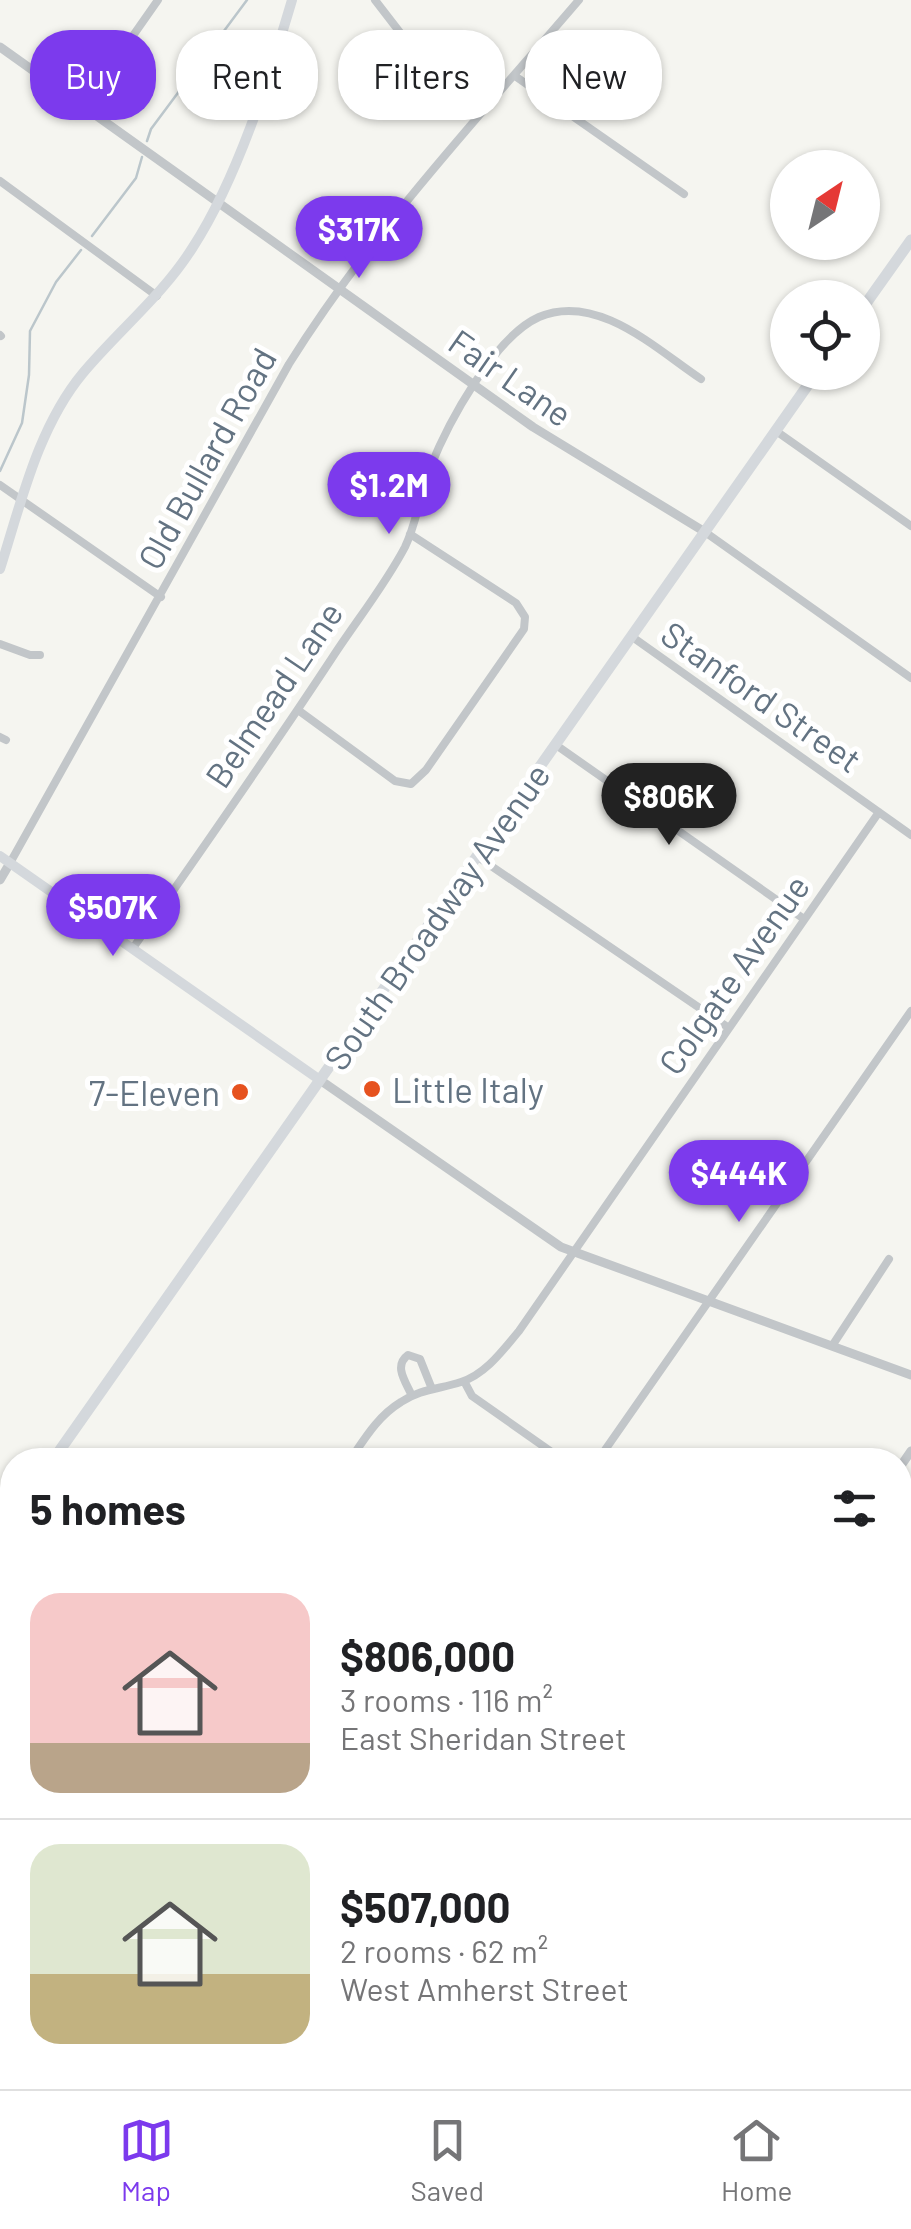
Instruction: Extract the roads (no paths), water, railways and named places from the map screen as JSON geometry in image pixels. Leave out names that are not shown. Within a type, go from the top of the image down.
[{"type":"main road","points":[[0,569],[44,439],[81,376],[157,296],[196,244],[244,139],[292,0]]},
{"type":"main road","points":[[880,284],[911,240]]},
{"type":"main road","name":"South Broadway Avenue","points":[[62,1448],[805,390]]},
{"type":"main road","points":[[5,860],[320,1080]]},
{"type":"street","points":[[137,30],[158,0]]},
{"type":"street","points":[[376,0],[398,30]]},
{"type":"street","name":"Old Bullard Road","points":[[505,87],[580,0]]},
{"type":"street","name":"Fair Lane","points":[[0,48],[30,69]]},
{"type":"street","points":[[515,76],[684,194]]},
{"type":"street","name":"Fair Lane","points":[[101,120],[533,428],[705,532]]},
{"type":"street","name":"Old Bullard Road","points":[[0,880],[5,860],[161,598],[289,364],[337,290],[474,120]]},
{"type":"street","points":[[0,182],[157,296]]},
{"type":"street","name":"Belmead Lane","points":[[133,948],[404,549],[430,469],[458,410],[513,334],[539,317],[570,310],[601,316],[700,379]]},
{"type":"street","points":[[776,431],[911,526]]},
{"type":"street","points":[[0,485],[161,598]]},
{"type":"street","points":[[705,532],[911,678]]},
{"type":"street","points":[[298,710],[395,781],[412,784],[426,770],[524,629],[525,617],[516,603],[410,534]]},
{"type":"street","name":"Stanford Street","points":[[630,636],[911,835]]},
{"type":"street","points":[[0,644],[40,655]]},
{"type":"street","points":[[556,745],[804,919]]},
{"type":"street","name":"Colgate Avenue","points":[[358,1448],[378,1420],[412,1396],[464,1381],[486,1367],[510,1342],[879,812]]},
{"type":"street","points":[[478,857],[730,1028]]},
{"type":"street","points":[[606,1448],[911,1012]]},
{"type":"street","points":[[320,1080],[572,1252],[911,1375]]},
{"type":"street","points":[[832,1346],[889,1259]]},
{"type":"street","points":[[412,1396],[400,1368],[408,1355],[420,1359],[432,1389]]},
{"type":"street","points":[[464,1381],[472,1396],[546,1448]]},
{"type":"waterway","points":[[147,141],[151,129],[247,0]]},
{"type":"waterway","points":[[92,236],[136,178],[142,157]]},
{"type":"waterway","points":[[0,471],[22,423],[30,331],[56,282],[81,250]]},
{"type":"waterway","points":[[0,2010],[0,2019]]},
{"type":"place","name":"Little Italy","points":[[372,1089]]},
{"type":"place","name":"7-Eleven","points":[[240,1092]]}]
